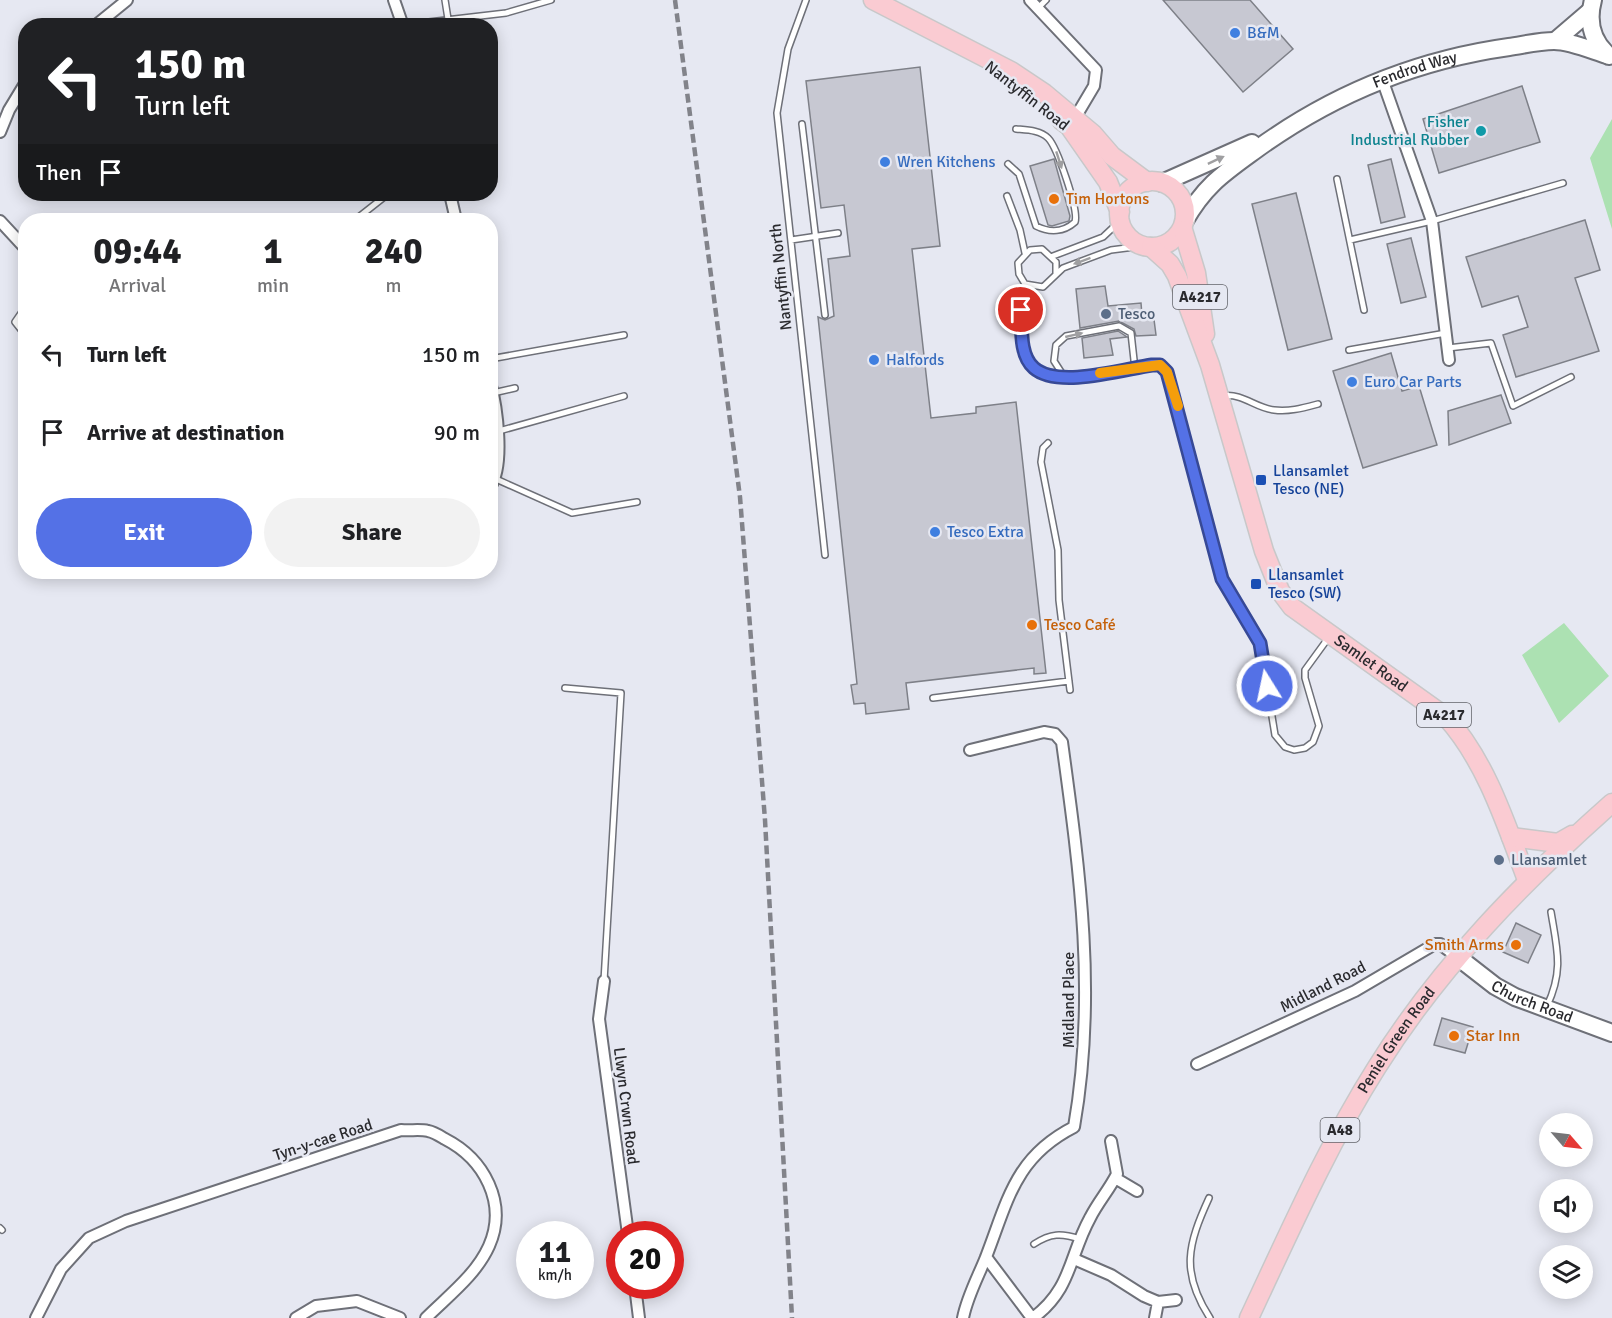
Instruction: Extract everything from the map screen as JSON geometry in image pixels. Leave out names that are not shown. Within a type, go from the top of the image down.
[{"type":"main road","name":"Nantyffin Road","points":[[873,0],[964,47],[1072,122],[1094,134],[1112,156],[1155,182]]},
{"type":"main road","name":"Nantyffin Road","points":[[1072,122],[1108,182],[1120,216]]},
{"type":"main road","points":[[1155,182],[1178,194],[1185,212],[1184,226],[1168,243],[1147,246],[1128,236],[1120,216],[1125,195],[1131,189],[1155,182]]},
{"type":"main road","name":"Samlet Road","points":[[1184,226],[1196,273],[1210,365]]},
{"type":"main road","name":"Samlet Road","points":[[1147,246],[1170,264],[1177,276],[1210,365],[1264,551],[1280,591],[1292,607],[1446,717],[1459,731],[1496,801],[1527,880]]},
{"type":"main road","name":"A48","points":[[1527,880],[1585,827],[1610,808]]},
{"type":"main road","points":[[1510,837],[1558,843],[1585,827]]},
{"type":"main road","name":"Peniel Green Road","points":[[1249,1318],[1347,1118],[1408,1020],[1527,880]]},
{"type":"street","points":[[105,18],[127,0]]},
{"type":"street","points":[[394,0],[400,18]]},
{"type":"street","points":[[1038,2],[1096,70],[1094,86],[1072,122]]},
{"type":"street","points":[[1555,41],[1592,5]]},
{"type":"street","points":[[1592,5],[1593,35],[1609,56]]},
{"type":"street","name":"Fendrod Way","points":[[1184,226],[1199,196],[1215,180],[1286,128],[1331,101],[1382,79],[1467,53],[1555,41],[1609,56]]},
{"type":"street","points":[[1382,79],[1432,221],[1449,360]]},
{"type":"street","points":[[1,127],[18,96]]},
{"type":"street","name":"Fendrod Way","points":[[1155,182],[1286,128]]},
{"type":"street","points":[[0,221],[18,240]]},
{"type":"street","name":"Midland Place","points":[[963,1318],[1015,1182],[1032,1157],[1050,1139],[1074,1127],[1081,1090],[1087,1005],[1081,878],[1062,742],[1056,734],[1044,732],[970,750]]},
{"type":"street","name":"Midland Road","points":[[1197,1064],[1355,991],[1435,944],[1440,944],[1459,958]]},
{"type":"street","name":"Church Road","points":[[1459,958],[1495,986],[1612,1033]]},
{"type":"street","name":"Llwyn Crwn Road","points":[[604,981],[599,1019],[626,1221]]},
{"type":"street","name":"Tyn-y-cae Road","points":[[36,1318],[61,1269],[89,1238],[126,1221],[401,1130],[430,1131],[462,1148],[478,1163],[490,1184],[497,1208],[495,1227],[489,1247],[474,1270],[426,1318]]},
{"type":"street","points":[[986,1257],[1033,1318],[1056,1297],[1089,1219],[1115,1178],[1117,1161],[1111,1141]]},
{"type":"street","points":[[1115,1178],[1137,1191]]},
{"type":"street","points":[[1074,1259],[1092,1265],[1158,1302],[1176,1300]]},
{"type":"street","points":[[637,1299],[639,1318]]},
{"type":"street","points":[[296,1318],[316,1306],[357,1301],[400,1318]]},
{"type":"street","points":[[1155,1318],[1158,1302]]},
{"type":"lane","points":[[445,0],[448,18]]},
{"type":"lane","points":[[458,18],[506,13],[551,0]]},
{"type":"lane","name":"Nantyffin North","points":[[806,0],[789,49],[777,106],[825,555]]},
{"type":"lane","points":[[802,124],[825,315]]},
{"type":"lane","points":[[1008,164],[1019,174],[1036,226],[1052,232],[1069,227],[1075,222],[1076,209],[1052,143],[1042,133],[1016,129]]},
{"type":"lane","points":[[1337,179],[1364,310]]},
{"type":"lane","points":[[1350,240],[1432,221],[1563,183]]},
{"type":"lane","points":[[1007,196],[1020,230],[1024,253],[1018,268],[1025,284],[1021,310],[1025,353],[1034,368],[1065,378],[1160,365],[1167,372],[1222,579],[1260,643],[1275,735],[1285,747],[1294,750],[1305,748],[1313,742],[1317,734],[1319,726],[1305,670],[1331,634]]},
{"type":"lane","points":[[364,213],[379,201]]},
{"type":"lane","points":[[1053,256],[1103,237],[1120,216]]},
{"type":"lane","points":[[791,240],[838,233]]},
{"type":"lane","points":[[1025,284],[1043,287],[1053,280],[1062,268],[1111,250],[1147,246]]},
{"type":"lane","points":[[1024,253],[1042,249],[1053,256],[1056,274]]},
{"type":"lane","points":[[1065,378],[1054,361],[1056,345],[1066,336],[1119,326],[1131,333],[1135,369]]},
{"type":"lane","points":[[1349,350],[1446,333]]},
{"type":"lane","points":[[498,358],[624,335]]},
{"type":"lane","points":[[1448,348],[1491,343],[1513,406],[1571,377]]},
{"type":"lane","points":[[498,388],[515,388]]},
{"type":"lane","points":[[1219,396],[1237,394],[1273,410],[1293,410],[1318,404]]},
{"type":"lane","points":[[498,431],[624,396]]},
{"type":"lane","points":[[1048,443],[1043,448],[1041,462],[1058,550],[1059,600],[1070,690]]},
{"type":"lane","points":[[498,485],[572,513],[637,502]]},
{"type":"lane","points":[[933,698],[1069,681]]},
{"type":"lane","points":[[565,688],[621,693],[604,981]]},
{"type":"lane","points":[[1546,1008],[1557,985],[1560,965],[1551,912]]},
{"type":"lane","points":[[1209,1198],[1194,1231],[1189,1274],[1200,1304],[1210,1318]]},
{"type":"lane","points":[[1034,1244],[1047,1235],[1060,1233],[1081,1239]]},
{"type":"green space","points":[[1612,119],[1612,229],[1590,158]]},
{"type":"green space","points":[[1564,623],[1609,676],[1559,723],[1522,655]]},
{"type":"building","name":"B&M","points":[[1163,0],[1250,0],[1293,49],[1243,92]]},
{"type":"building","points":[[920,67],[940,246],[912,249],[931,418],[976,413],[976,407],[1016,402],[1046,673],[1034,674],[1034,668],[906,683],[909,709],[866,714],[865,703],[854,704],[851,685],[857,684],[818,317],[825,320],[834,316],[828,259],[850,256],[844,205],[821,208],[806,81]]},
{"type":"building","name":"Fisher Industrial Rubber","points":[[1522,86],[1540,142],[1439,173],[1423,119]]},
{"type":"building","points":[[1054,159],[1070,216],[1069,221],[1052,226],[1048,225],[1030,166]]},
{"type":"building","points":[[1391,159],[1405,217],[1381,223],[1368,165]]},
{"type":"building","points":[[1296,193],[1332,339],[1288,350],[1252,204]]},
{"type":"building","points":[[1585,220],[1600,270],[1575,278],[1599,351],[1516,377],[1503,335],[1528,327],[1518,296],[1482,307],[1466,257]]},
{"type":"building","points":[[1411,238],[1426,297],[1401,303],[1387,244]]},
{"type":"building","points":[[1105,286],[1108,306],[1141,303],[1142,315],[1153,312],[1156,335],[1136,336],[1134,329],[1119,321],[1080,328],[1076,289]]},
{"type":"building","points":[[1118,331],[1127,337],[1110,339],[1113,355],[1084,358],[1082,338]]},
{"type":"building","points":[[1391,353],[1402,391],[1419,386],[1437,445],[1363,468],[1333,371]]},
{"type":"building","points":[[1501,395],[1511,423],[1449,445],[1448,411]]},
{"type":"building","name":"Smith Arms","points":[[1516,923],[1541,935],[1528,963],[1503,952]]},
{"type":"building","name":"Star Inn","points":[[1442,1018],[1473,1027],[1465,1053],[1434,1045]]},
{"type":"railway","points":[[675,0],[740,497],[765,820],[792,1318]]},
{"type":"slow traffic","points":[[1100,373],[1160,365],[1167,372],[1178,406]]},
{"type":"place","name":"B&M","points":[[1235,33]]},
{"type":"place","name":"Fisher Industrial Rubber","points":[[1481,131]]},
{"type":"place","name":"Wren Kitchens","points":[[885,162]]},
{"type":"place","name":"Tim Hortons","points":[[1054,199]]},
{"type":"place","name":"Tesco","points":[[1106,314]]},
{"type":"place","name":"Halfords","points":[[874,360]]},
{"type":"place","name":"Euro Car Parts","points":[[1352,382]]},
{"type":"place","name":"Llansamlet Tesco (NE)","points":[[1261,480]]},
{"type":"place","name":"Tesco Extra","points":[[935,532]]},
{"type":"place","name":"Llansamlet Tesco (SW)","points":[[1256,584]]},
{"type":"place","name":"Tesco Café","points":[[1032,625]]},
{"type":"place","name":"Llansamlet","points":[[1499,860]]},
{"type":"place","name":"Smith Arms","points":[[1516,945]]},
{"type":"place","name":"Star Inn","points":[[1454,1036]]},
{"type":"route","points":[[1021,310],[1025,353],[1034,368],[1047,374],[1065,378],[1152,365],[1160,365],[1167,372],[1183,425],[1222,579],[1260,643],[1267,686]]}]
